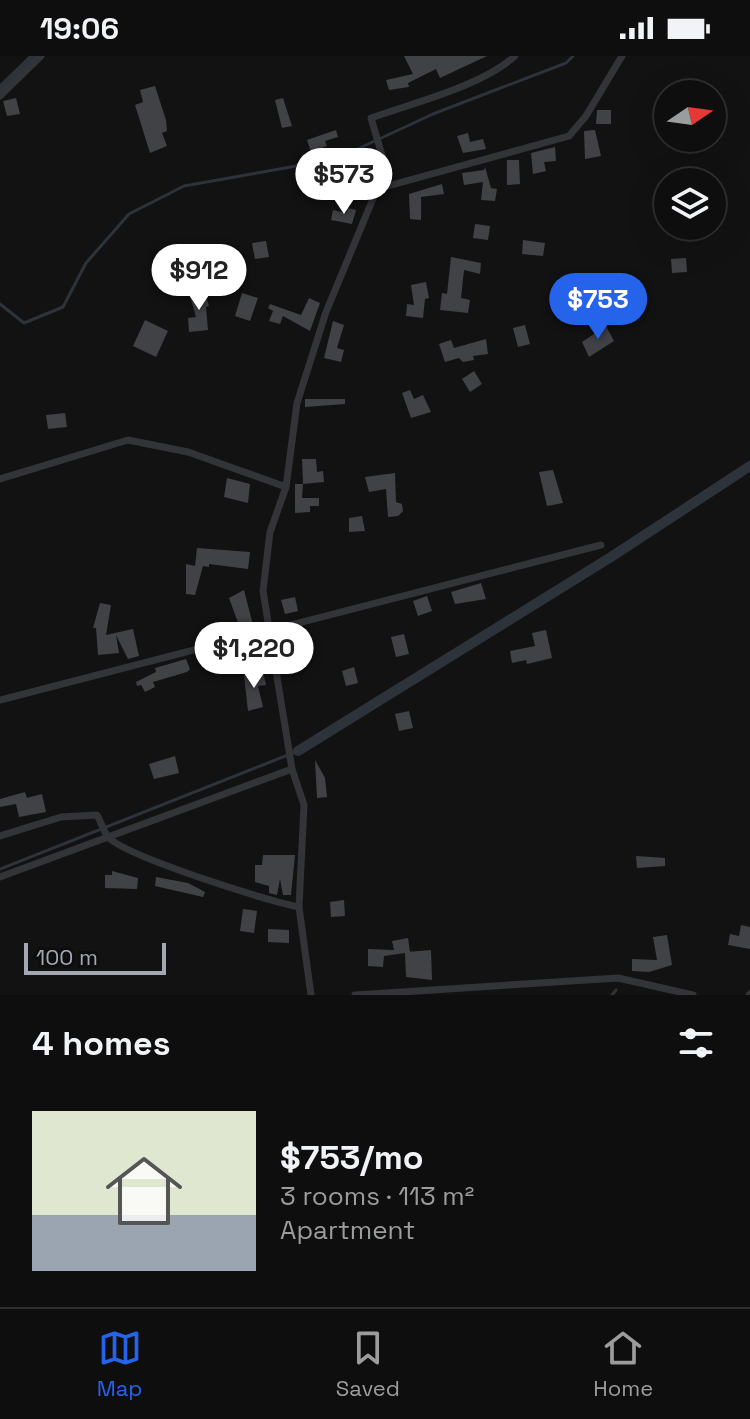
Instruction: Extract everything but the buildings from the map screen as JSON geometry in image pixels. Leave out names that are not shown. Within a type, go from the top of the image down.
[{"type":"street","points":[[0,96],[41,56]]},
{"type":"street","points":[[311,995],[299,907],[304,805],[292,769],[263,591],[270,532],[286,487],[297,403],[326,312],[377,189],[384,162],[371,118],[491,72],[515,56]]},
{"type":"street","points":[[377,189],[569,136],[586,116],[622,56]]},
{"type":"street","points":[[0,479],[128,440],[188,452],[286,487]]},
{"type":"street","points":[[0,700],[601,545]]},
{"type":"street","points":[[0,877],[106,832],[292,769]]},
{"type":"street","points":[[0,836],[86,813],[97,815],[106,832],[161,862],[271,902],[299,907]]},
{"type":"street","points":[[355,995],[618,978],[693,995]]},
{"type":"waterway","points":[[0,91],[36,56]]},
{"type":"waterway","points":[[0,304],[24,323],[63,307],[86,263],[129,214],[184,186],[336,159],[433,114],[566,63],[573,56]]},
{"type":"waterway","points":[[298,751],[611,557],[750,466]]},
{"type":"waterway","points":[[0,869],[298,751]]},
{"type":"waterway","points":[[612,995],[616,990]]}]
